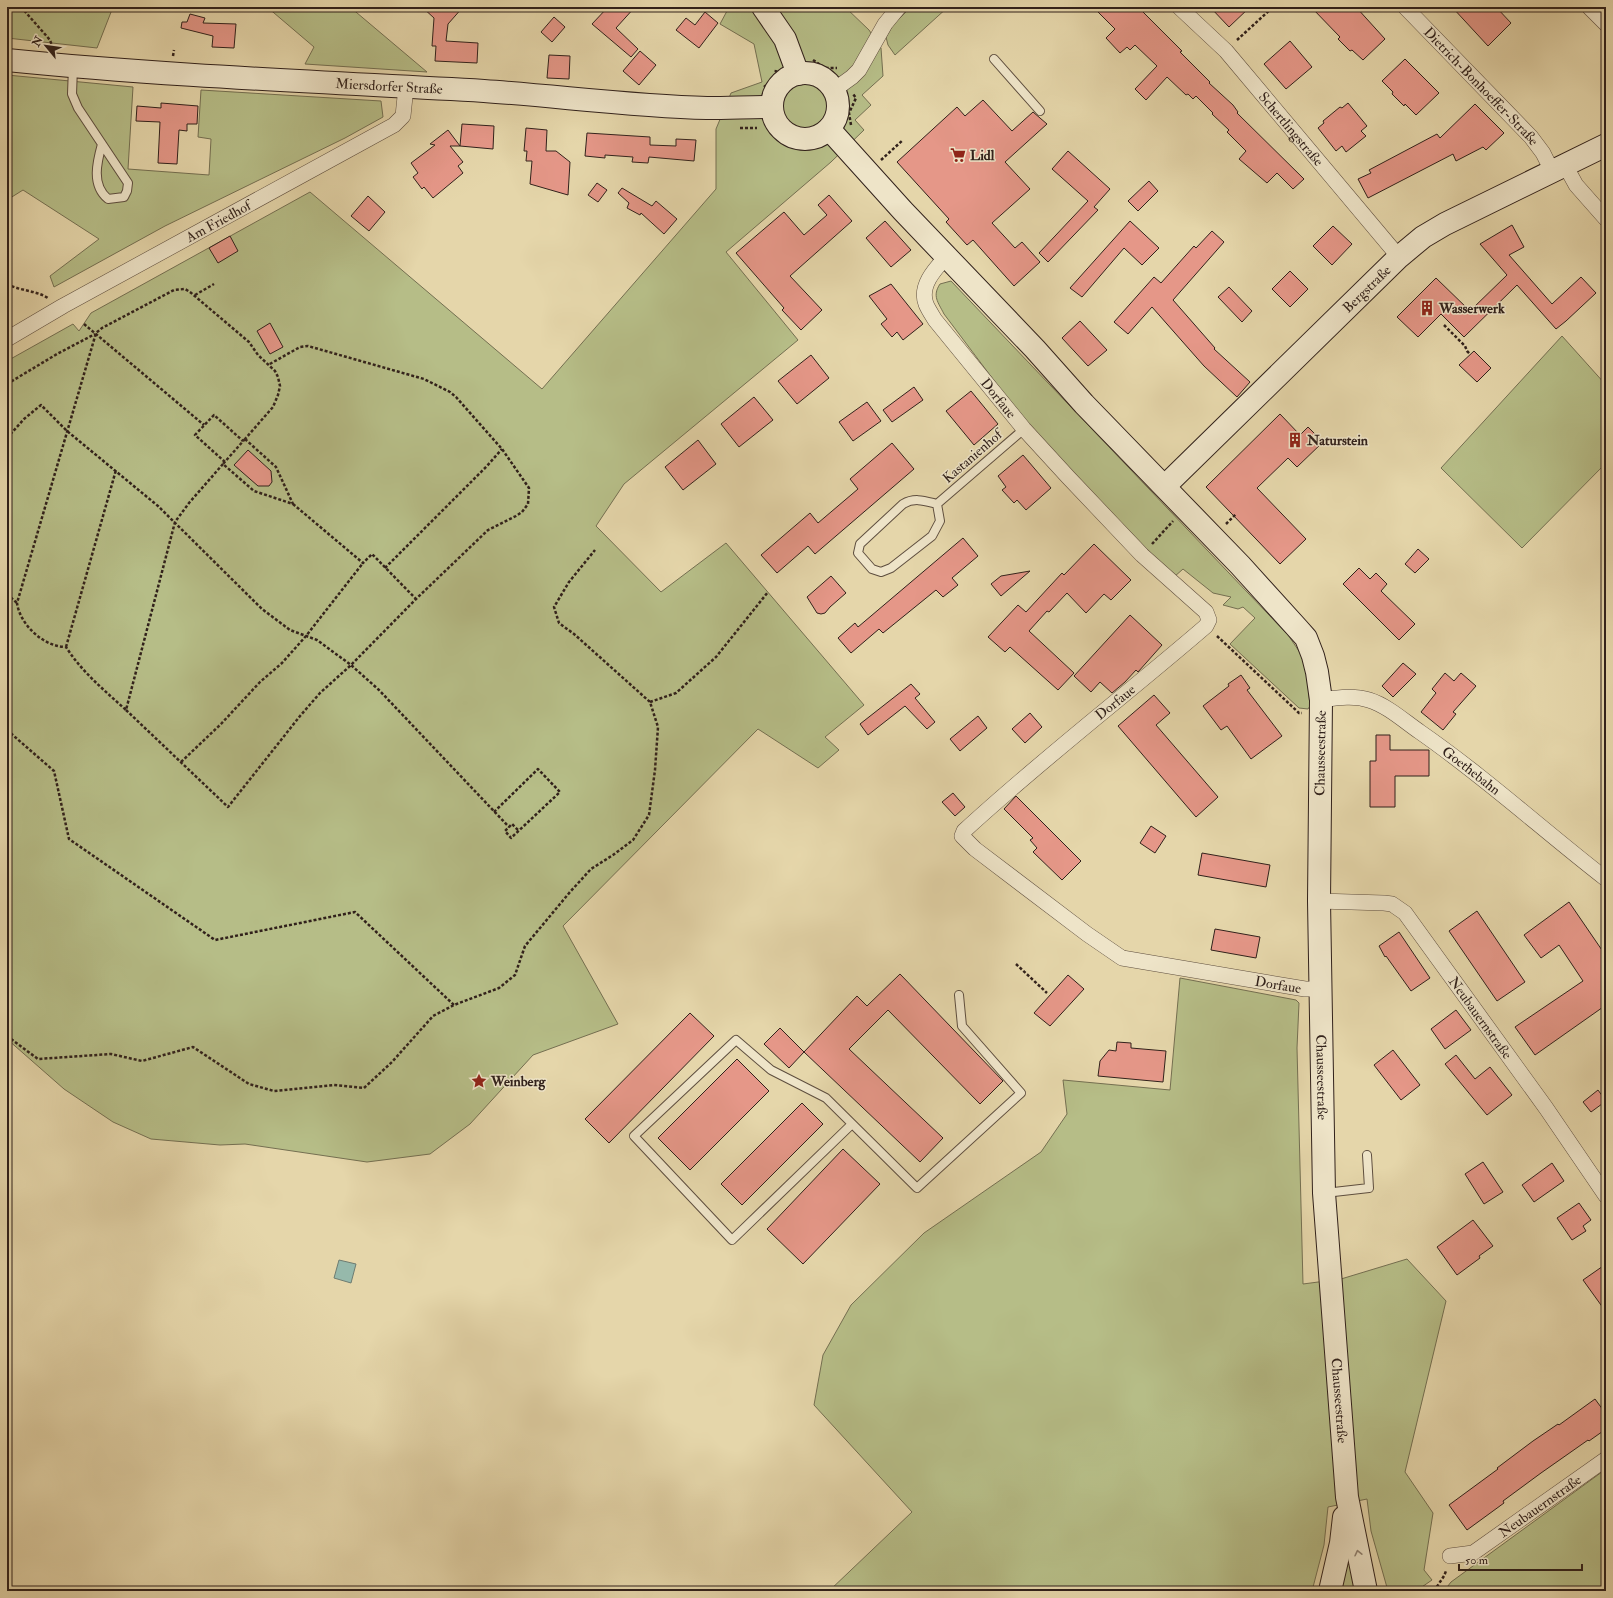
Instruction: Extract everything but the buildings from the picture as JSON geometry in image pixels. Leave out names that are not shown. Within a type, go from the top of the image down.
[{"type":"street","points":[[763,7],[785,39],[798,74]]},
{"type":"street","points":[[834,90],[859,70],[885,24],[899,7]]},
{"type":"street","name":"Schertlingstraße","points":[[1178,7],[1226,50],[1399,257]]},
{"type":"street","name":"Dietrich-Bonhoeffer-Straße","points":[[1405,7],[1531,137],[1543,153],[1576,184],[1606,219]]},
{"type":"street","points":[[1589,7],[1606,24]]},
{"type":"street","name":"Miersdorfer Straße","points":[[7,60],[73,67],[195,76],[406,87],[708,108],[772,106]]},
{"type":"street","points":[[798,74],[818,76],[830,84],[834,90],[838,103],[838,110],[833,124],[818,137],[804,140],[791,136],[780,128],[776,122],[772,106],[774,95],[786,79],[798,74]]},
{"type":"street","name":"Am Friedhof","points":[[7,339],[61,307],[394,126],[403,116],[406,87]]},
{"type":"street","points":[[829,129],[946,257],[1035,348],[1084,404],[1165,486]]},
{"type":"street","name":"Bergstraße","points":[[1165,486],[1399,257],[1423,237],[1445,224],[1606,145]]},
{"type":"street","name":"Dorfaue","points":[[946,257],[930,276],[925,288],[925,302],[941,329],[1024,429],[1142,555],[1206,612],[1209,620],[1206,626],[1152,672],[1048,757],[964,831],[962,836],[981,854],[1087,934],[1122,958],[1306,989],[1320,989]]},
{"type":"street","name":"Chausseestraße","points":[[1165,486],[1240,565],[1306,638],[1317,672],[1321,706],[1319,901],[1324,1193],[1347,1498],[1366,1591]]},
{"type":"street","name":"Goethebahn","points":[[1321,706],[1344,697],[1368,700],[1384,707],[1432,740],[1606,879]]},
{"type":"street","name":"Neubauernstraße","points":[[1319,901],[1392,904],[1405,913],[1546,1108],[1606,1196]]},
{"type":"street","name":"Neubauernstraße","points":[[1450,1556],[1473,1553],[1606,1459]]},
{"type":"street","name":"Chausseestraße","points":[[1330,1591],[1341,1543],[1347,1498]]},
{"type":"lane","points":[[994,60],[1040,111]]},
{"type":"lane","points":[[73,67],[72,94],[78,108],[102,144],[128,183],[127,191],[124,197],[108,199],[103,194],[98,184],[96,171],[102,144]]},
{"type":"lane","name":"Kastanienhof","points":[[937,504],[1024,429]]},
{"type":"lane","points":[[919,499],[937,504],[940,521],[932,536],[891,568],[881,572],[872,569],[858,553],[860,544],[908,502],[919,499]]},
{"type":"lane","points":[[852,1124],[732,1240],[634,1136],[736,1040],[771,1070],[826,1098],[917,1188],[1021,1093],[962,1026],[959,995]]},
{"type":"lane","points":[[1324,1193],[1369,1188],[1367,1155]]},
{"type":"path","points":[[21,7],[50,40],[53,49]]},
{"type":"path","points":[[1226,50],[1273,7]]},
{"type":"path","points":[[878,163],[903,140]]},
{"type":"path","points":[[7,284],[41,294],[61,307]]},
{"type":"path","points":[[195,296],[214,284]]},
{"type":"path","points":[[7,384],[96,333],[102,328],[174,290],[184,289],[195,296],[249,342],[258,356],[274,370],[278,377],[280,386],[273,407],[189,503],[175,522],[126,710]]},
{"type":"path","points":[[84,324],[204,425]]},
{"type":"path","points":[[1444,325],[1465,346],[1470,354]]},
{"type":"path","points":[[66,647],[59,647],[50,644],[28,627],[18,611],[17,603],[96,333]]},
{"type":"path","points":[[116,470],[66,647],[76,662],[89,676],[228,807],[320,693],[351,665],[416,599],[488,530],[516,516],[522,512],[528,504],[529,488],[502,448],[456,397],[443,387],[424,379],[308,346],[300,347],[268,365]]},
{"type":"path","points":[[7,438],[24,418],[41,405],[67,431],[116,470],[175,522],[262,609],[290,630],[317,640],[351,665],[379,690],[509,828]]},
{"type":"path","points":[[293,504],[276,467],[214,415],[195,435],[254,491],[293,504],[363,563]]},
{"type":"path","points":[[385,568],[487,466],[502,448]]},
{"type":"path","points":[[1226,524],[1236,514]]},
{"type":"path","points":[[1142,555],[1174,520]]},
{"type":"path","points":[[7,1036],[38,1059],[111,1054],[142,1061],[193,1047],[249,1084],[274,1091],[334,1085],[364,1088],[392,1062],[433,1016],[454,1005],[499,988],[515,975],[525,946],[570,892],[591,869],[613,856],[633,840],[649,816],[655,770],[658,727],[650,702],[574,634],[559,623],[554,608],[569,582],[595,550]]},
{"type":"path","points":[[180,762],[230,715],[260,682],[282,664],[306,636],[363,563],[372,554],[416,599]]},
{"type":"path","points":[[650,702],[676,693],[716,657],[768,592]]},
{"type":"path","points":[[7,594],[17,603]]},
{"type":"path","points":[[1206,626],[1299,713],[1321,706]]},
{"type":"path","points":[[7,730],[54,771],[69,839],[215,940],[355,912],[454,1005]]},
{"type":"path","points":[[494,812],[538,769],[560,792],[519,831],[511,838],[505,831],[512,824],[519,831]]},
{"type":"path","points":[[1016,964],[1047,993]]},
{"type":"path","points":[[1434,1591],[1444,1576],[1450,1556]]},
{"type":"green space","points":[[7,7],[113,7],[97,48],[7,38]]},
{"type":"green space","points":[[267,7],[350,7],[427,72],[305,64],[314,47]]},
{"type":"green space","points":[[723,7],[845,7],[869,30],[881,48],[883,76],[862,95],[871,105],[855,120],[864,130],[831,162],[726,252],[798,340],[624,484],[596,526],[661,592],[726,543],[864,705],[825,737],[839,750],[818,768],[758,729],[563,926],[618,1024],[533,1055],[470,1124],[430,1154],[367,1162],[245,1144],[220,1145],[151,1139],[113,1122],[64,1089],[7,1039],[7,361],[73,324],[79,331],[91,313],[310,192],[542,389],[716,189],[716,129],[731,93],[762,82],[754,44],[720,24],[727,11]]},
{"type":"green space","points":[[911,7],[948,7],[895,55],[888,45],[886,37],[893,25]]},
{"type":"green space","points":[[7,75],[133,87],[128,169],[209,175],[211,139],[198,137],[201,90],[381,101],[383,117],[345,138],[165,226],[54,287],[50,276],[99,239],[23,190],[7,200]]},
{"type":"green space","points":[[951,281],[1288,635],[1301,654],[1307,675],[1310,706],[1308,709],[1299,708],[1230,644],[1255,618],[1243,607],[1238,609],[1223,605],[1231,597],[1213,593],[1183,569],[1174,577],[1029,427],[944,314],[938,302],[936,292],[940,284]]},
{"type":"green space","points":[[1562,336],[1606,385],[1606,463],[1522,548],[1441,468]]},
{"type":"green space","points":[[1180,978],[1296,1000],[1299,1003],[1297,1048],[1303,1284],[1341,1279],[1407,1259],[1446,1301],[1405,1472],[1433,1513],[1424,1570],[1432,1580],[1416,1591],[1388,1591],[1371,1531],[1367,1499],[1328,1507],[1324,1545],[1312,1591],[829,1591],[912,1512],[814,1405],[823,1355],[851,1305],[924,1233],[1041,1152],[1067,1114],[1063,1080],[1170,1090]]},
{"type":"green space","points":[[1606,1469],[1606,1591],[1444,1591],[1451,1582]]},
{"type":"green space","points":[[1351,1564],[1358,1591],[1338,1591],[1346,1565]]},
{"type":"shaded area","points":[[339,1260],[356,1264],[351,1283],[334,1278]]},
{"type":"place","name":"Lidl","points":[[958,155]]},
{"type":"place","name":"Wasserwerk","points":[[1427,308]]},
{"type":"place","name":"Naturstein","points":[[1295,440]]},
{"type":"place","name":"Weinberg","points":[[479,1081]]}]
